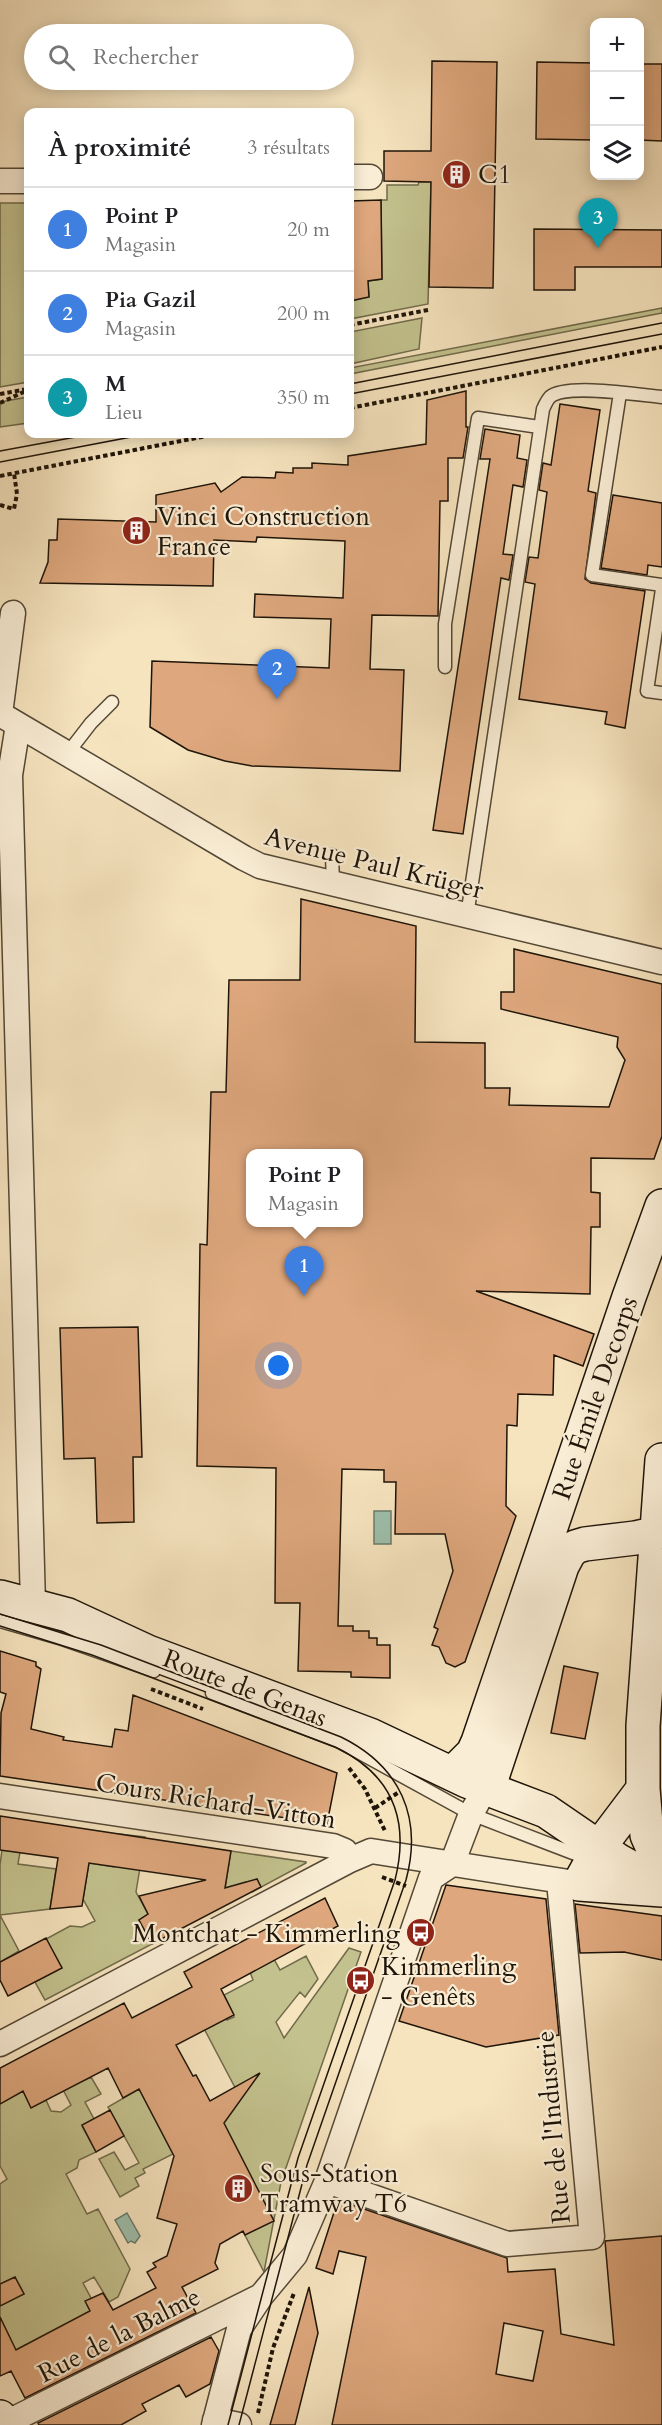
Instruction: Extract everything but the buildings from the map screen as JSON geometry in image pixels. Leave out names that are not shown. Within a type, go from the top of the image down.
[{"type":"street","points":[[0,181],[24,181]]},
{"type":"street","points":[[13,613],[6,717],[11,785],[33,1604]]},
{"type":"street","name":"Avenue Paul Krüger","points":[[6,717],[260,866],[662,962]]},
{"type":"street","name":"Rue Émile Decorps","points":[[479,1801],[492,1777],[629,1297],[662,1206]]},
{"type":"street","points":[[662,1460],[643,1726],[643,1789],[647,1835],[662,1869]]},
{"type":"street","name":"Rue Émile Decorps","points":[[453,1773],[473,1753],[552,1561],[575,1547],[592,1542],[635,1538],[656,1546]]},
{"type":"street","name":"Route de Genas","points":[[0,1597],[68,1615],[148,1652],[370,1735],[467,1781],[479,1801],[546,1811],[583,1868],[618,1861],[662,1887]]},
{"type":"street","points":[[643,1789],[583,1868],[662,1887]]},
{"type":"street","name":"Cours Richard-Vitton","points":[[0,1796],[333,1846],[345,1851],[350,1860],[371,1851],[452,1864],[583,1868]]},
{"type":"street","points":[[239,2425],[215,2423],[239,2329],[261,2296],[295,2255],[327,2181],[431,1878],[452,1864],[479,1801]]},
{"type":"street","points":[[0,2044],[350,1860]]},
{"type":"street","name":"Rue de l'Industrie","points":[[327,2181],[507,2244],[592,2236],[583,1868]]},
{"type":"street","name":"Rue de la Balme","points":[[3,2423],[261,2296]]},
{"type":"lane","points":[[466,916],[543,409],[550,397],[562,391],[662,397]]},
{"type":"lane","points":[[620,393],[592,575],[662,587],[647,691],[662,693]]},
{"type":"lane","points":[[445,667],[445,624],[478,418],[539,427]]},
{"type":"lane","points":[[67,754],[91,723],[112,702]]},
{"type":"lane","points":[[332,855],[333,883]]},
{"type":"lane","name":"Route de Genas","points":[[0,1621],[59,1638],[169,1677]]},
{"type":"lane","name":"Route de Genas","points":[[201,1689],[340,1742],[479,1801]]},
{"type":"path","points":[[354,324],[428,310]]},
{"type":"path","points":[[354,407],[662,347]]},
{"type":"path","points":[[0,394],[24,391]]},
{"type":"path","points":[[0,403],[24,392]]},
{"type":"path","points":[[0,476],[197,438]]},
{"type":"path","points":[[0,505],[14,509],[18,494],[14,473]]},
{"type":"path","points":[[146,1687],[213,1712]]},
{"type":"path","points":[[344,1764],[355,1773],[384,1827],[382,1877],[426,1893]]},
{"type":"shaded area","points":[[419,182],[431,182],[428,304],[354,318],[354,300],[369,297],[368,281],[382,279],[381,200],[387,200],[387,185],[418,185]]},
{"type":"shaded area","points":[[0,203],[24,203],[24,383],[0,387]]},
{"type":"shaded area","points":[[662,308],[662,313],[354,373],[354,367]]},
{"type":"shaded area","points":[[422,318],[419,349],[354,363],[354,331]]},
{"type":"shaded area","points":[[24,398],[24,424],[0,427],[0,402]]},
{"type":"shaded area","points":[[374,1511],[391,1511],[391,1544],[374,1544]]},
{"type":"shaded area","points":[[119,1834],[145,1837],[136,1892],[148,1914],[139,1920],[152,1944],[45,2000],[35,1982],[62,1968],[46,1939],[70,1926],[82,1927],[95,1921],[83,1899],[89,1863],[114,1867]]},
{"type":"shaded area","points":[[2,1850],[20,1852],[18,1864],[56,1869],[50,1909],[0,1915]]},
{"type":"shaded area","points":[[231,1851],[306,1863],[252,1892],[246,1882],[225,1888]]},
{"type":"shaded area","points":[[0,1915],[19,1951],[0,1962]]},
{"type":"shaded area","points":[[349,1948],[361,1952],[281,2182],[264,2272],[204,2156],[211,2141],[241,2099],[199,2019],[220,2009],[227,2020],[234,2017],[224,1995],[253,1980],[250,1972],[274,1959],[280,1970],[306,1956],[318,1979],[305,1997],[300,1992],[276,2022],[284,2038]]},
{"type":"shaded area","points":[[91,2077],[101,2094],[85,2102],[94,2119],[82,2126],[96,2152],[79,2160],[77,2168],[66,2174],[87,2214],[98,2209],[130,2269],[118,2297],[109,2302],[94,2277],[83,2283],[91,2298],[90,2311],[6,2355],[10,2338],[0,2317],[0,2306],[24,2294],[15,2277],[0,2284],[0,2184],[7,2179],[0,2166],[0,2104],[23,2091],[31,2107],[46,2100],[51,2111],[61,2112],[71,2105],[61,2086],[74,2085]]},
{"type":"shaded area","points":[[139,2089],[173,2154],[143,2169],[145,2173],[135,2178],[139,2186],[120,2197],[99,2159],[114,2152],[125,2170],[139,2163],[108,2107]]},
{"type":"shaded area","points":[[127,2213],[140,2236],[135,2243],[131,2241],[128,2243],[115,2220]]},
{"type":"tram line","points":[[354,383],[662,323]]},
{"type":"tram line","points":[[354,393],[662,334]]},
{"type":"tram line","points":[[0,451],[70,438]]},
{"type":"tram line","points":[[0,462],[126,438]]},
{"type":"tram line","points":[[0,1614],[101,1645],[341,1737],[361,1749],[392,1778],[402,1796],[408,1815],[411,1857],[406,1880],[307,2165],[239,2425]]},
{"type":"tram line","points":[[0,1626],[92,1655],[335,1747],[355,1758],[371,1771],[383,1785],[398,1819],[400,1838],[395,1880],[298,2158],[228,2425]]},
{"type":"place","name":"C1","points":[[457,174]]},
{"type":"place","name":"M","points":[[598,248]]},
{"type":"place","name":"Vinci Construction France","points":[[136,531]]},
{"type":"place","name":"Pia Gazil","points":[[277,699]]},
{"type":"place","name":"Point P","points":[[304,1296]]},
{"type":"place","name":"Montchat - Kimmerling","points":[[421,1933]]},
{"type":"place","name":"Kimmerling - Genêts","points":[[360,1981]]},
{"type":"place","name":"Sous-Station Tramway T6","points":[[239,2188]]}]
